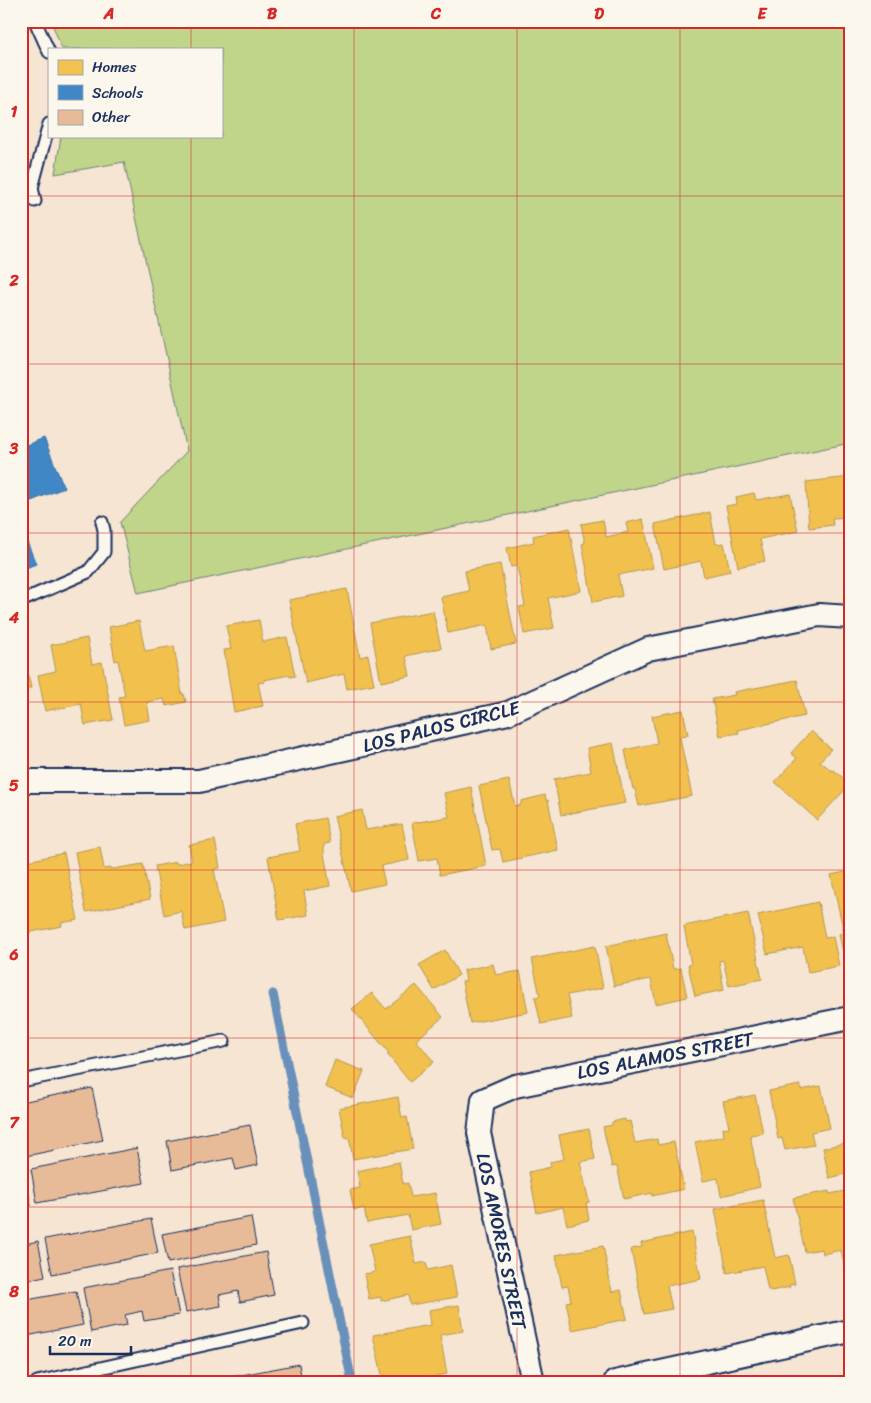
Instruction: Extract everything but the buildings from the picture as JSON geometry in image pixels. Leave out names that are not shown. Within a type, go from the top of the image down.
[{"type":"street","name":"LOS PALOS CIRCLE","points":[[21,781],[199,781],[508,713],[648,649],[819,615],[850,616]]},
{"type":"street","name":"LOS ALAMOS STREET","points":[[483,1100],[515,1086],[850,1018]]},
{"type":"street","name":"LOS AMORES STREET","points":[[483,1100],[478,1133],[533,1382]]},
{"type":"street","points":[[615,1382],[850,1331]]},
{"type":"lane","points":[[36,21],[48,50]]},
{"type":"lane","points":[[35,201],[32,188],[48,128]]},
{"type":"lane","points":[[21,600],[88,572],[104,552],[102,522]]},
{"type":"lane","points":[[21,1081],[224,1041]]},
{"type":"lane","points":[[37,1382],[303,1323]]},
{"type":"green space","points":[[51,21],[850,21],[850,443],[138,593],[120,522],[187,451],[124,162],[55,174],[61,138],[222,138],[222,48],[62,48]]},
{"type":"waterway","points":[[273,994],[352,1382]]}]
